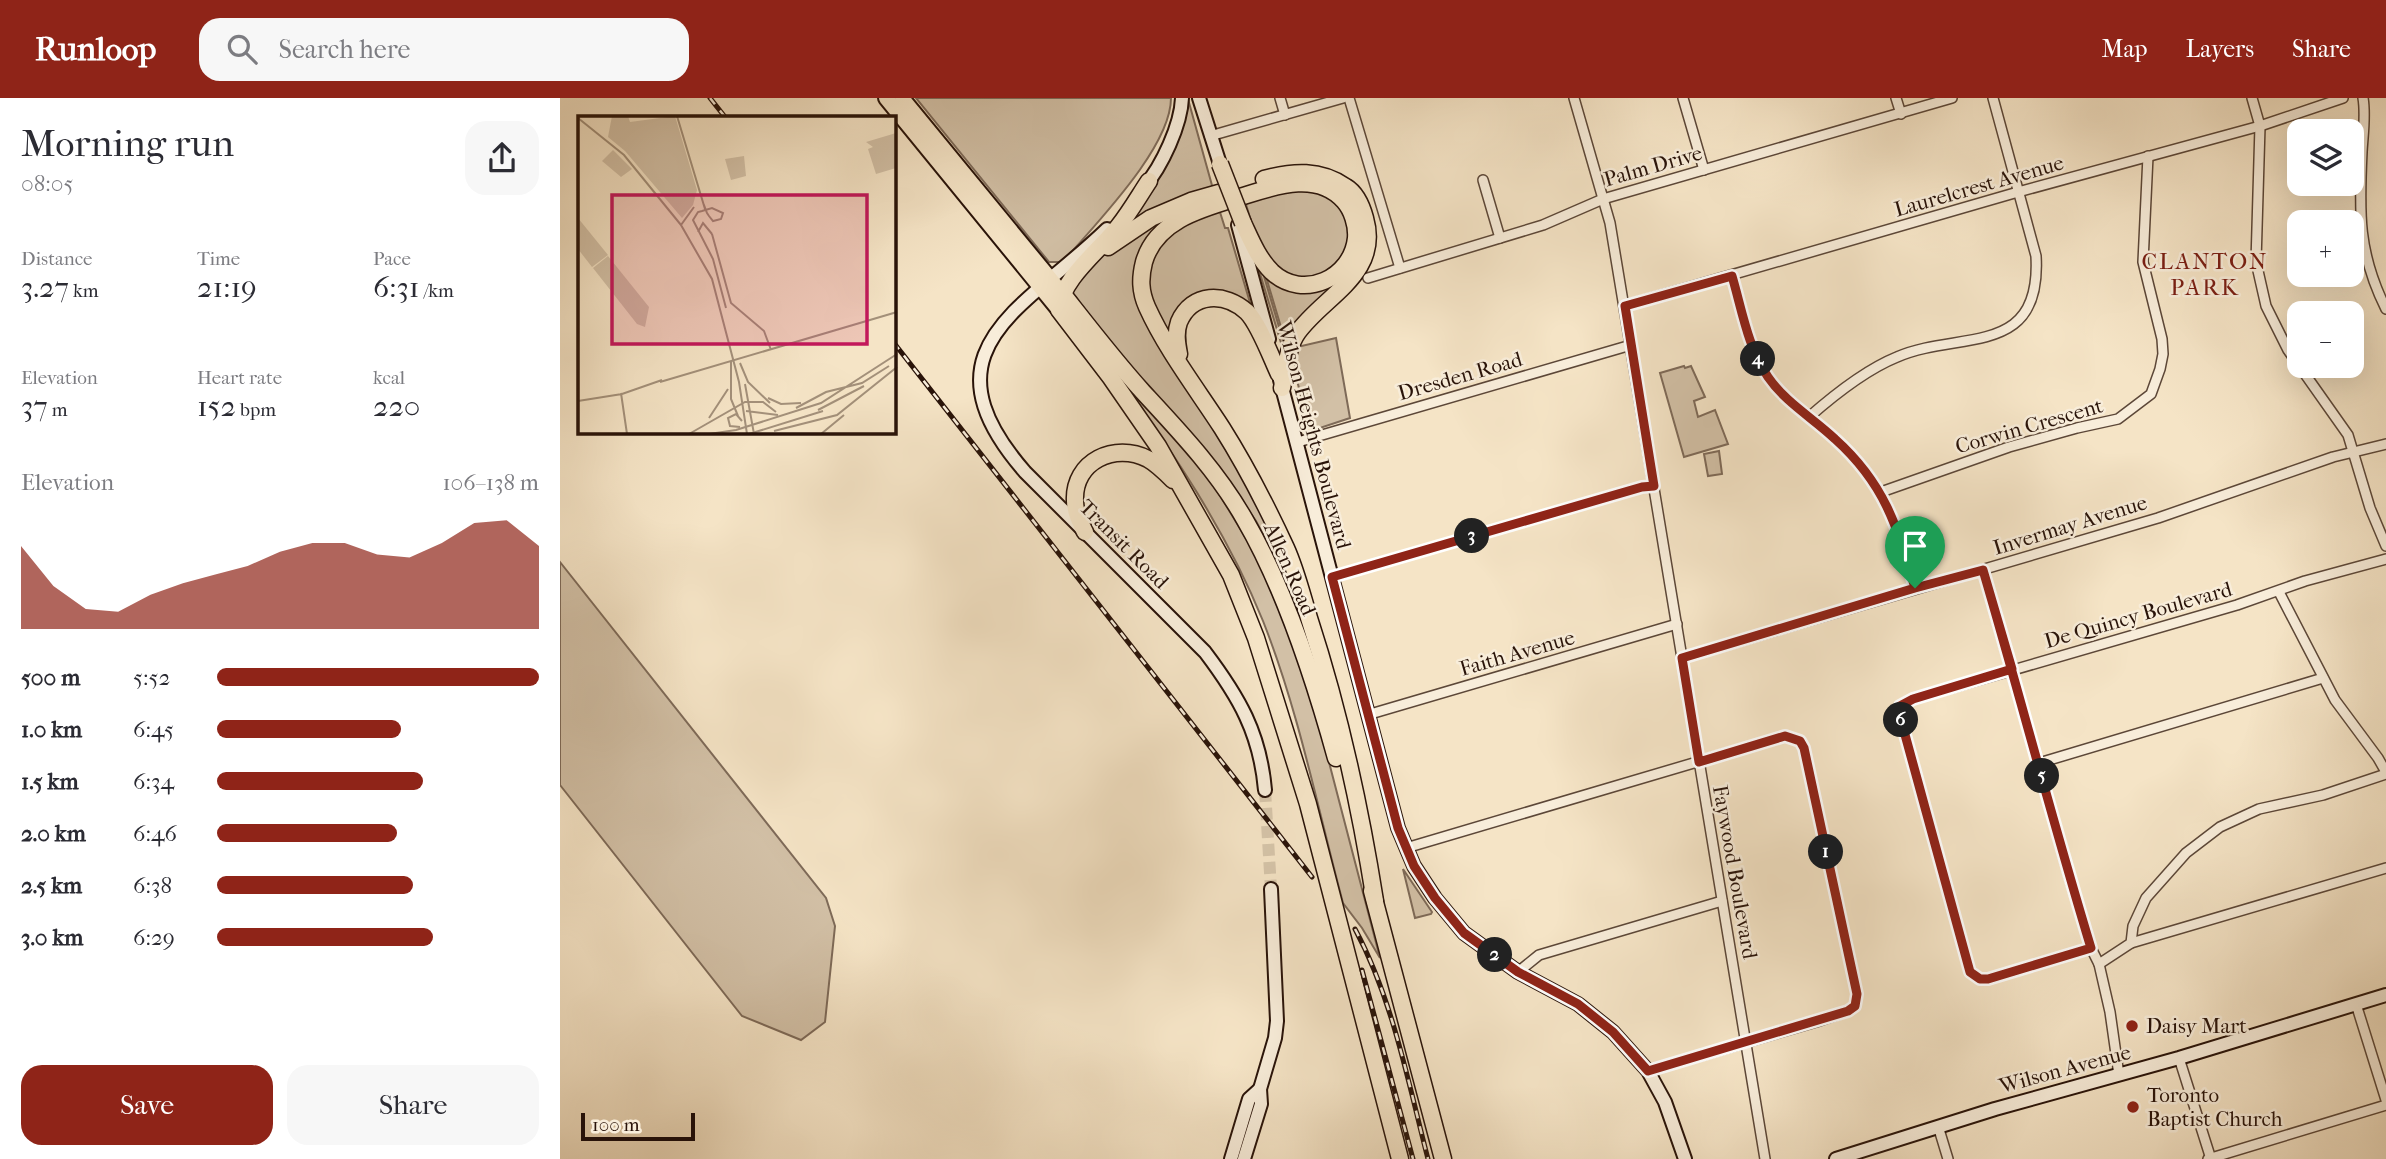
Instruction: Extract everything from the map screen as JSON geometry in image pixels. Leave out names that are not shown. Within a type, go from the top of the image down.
[{"type":"highway","points":[[1220,164],[1240,224],[1261,260],[1283,280],[1298,285],[1323,282],[1340,271],[1348,263],[1356,235],[1355,225],[1346,203],[1330,189],[1296,183],[1276,186],[1204,208],[1180,218],[1156,238],[1147,252],[1140,275],[1141,290],[1147,307],[1224,431],[1287,551],[1320,651],[1349,765],[1374,901]]},
{"type":"highway","points":[[1086,264],[1151,218],[1191,201],[1288,172],[1333,178],[1350,190],[1363,209],[1368,229],[1367,250],[1355,273],[1298,331],[1281,381]]},
{"type":"highway","points":[[1059,310],[1062,293],[1119,226],[1149,181]]},
{"type":"highway","name":"Allen Road","points":[[1062,293],[1141,390],[1203,459],[1245,519],[1267,563],[1299,644],[1331,739],[1443,1159]]},
{"type":"highway","points":[[1180,364],[1176,334],[1179,322],[1186,311],[1198,301],[1213,297],[1235,301],[1250,314],[1281,381]]},
{"type":"highway","name":"Allen Road","points":[[1059,310],[1158,446],[1231,575],[1256,638],[1308,804],[1398,1159]]},
{"type":"highway","points":[[1085,532],[1076,510],[1076,489],[1087,466],[1102,456],[1128,453],[1146,458],[1187,494]]},
{"type":"main road","name":"Allen Road","points":[[886,98],[1045,284],[1062,293]]},
{"type":"main road","name":"Allen Road","points":[[902,98],[1045,284],[1059,310]]},
{"type":"main road","name":"Transit Road","points":[[1182,98],[1176,128],[1149,181],[1109,226],[1045,284],[1034,299],[1002,323],[993,335],[982,366],[982,399],[988,419],[1003,447],[1205,652],[1229,684],[1245,709],[1251,725],[1263,767],[1265,790]]},
{"type":"main road","points":[[1199,98],[1220,164]]},
{"type":"main road","name":"Wilson Heights Boulevard","points":[[1240,224],[1367,715],[1406,848],[1435,898],[1464,933],[1518,972],[1578,1004],[1613,1032],[1648,1071],[1665,1102],[1685,1159]]},
{"type":"main road","points":[[1244,1159],[1261,1104],[1260,1089],[1273,1047],[1277,1021],[1271,889]]},
{"type":"main road","name":"Wilson Avenue","points":[[1836,1159],[1938,1126],[2179,1058],[2386,995]]},
{"type":"main road","points":[[1230,1159],[1250,1099],[1260,1089]]},
{"type":"street","points":[[1280,98],[1285,115]]},
{"type":"street","points":[[1210,136],[1343,98]]},
{"type":"street","points":[[1349,98],[1400,268]]},
{"type":"street","name":"Faywood Boulevard","points":[[1574,98],[1610,223],[1625,306],[1765,1159]]},
{"type":"street","points":[[1683,98],[1704,170]]},
{"type":"street","points":[[1896,98],[1901,114]]},
{"type":"street","name":"Palm Drive","points":[[1368,278],[1543,225],[1603,199],[1952,98]]},
{"type":"street","points":[[1809,417],[1878,366],[1895,357],[1926,346],[1987,338],[2010,328],[2020,317],[2032,295],[2037,271],[2033,241],[1993,98]]},
{"type":"street","points":[[2252,98],[2260,126],[2256,262],[2266,306],[2288,350],[2348,435],[2386,546]]},
{"type":"street","name":"Laurelcrest Avenue","points":[[1625,306],[2018,191],[2260,126],[2343,98]]},
{"type":"street","points":[[2363,98],[2363,244],[2368,269],[2386,309]]},
{"type":"street","name":"Corwin Crescent","points":[[1881,492],[2009,447],[2118,419],[2151,394],[2163,354],[2162,339],[2143,261],[2148,156]]},
{"type":"street","points":[[1483,180],[1500,238]]},
{"type":"street","points":[[1732,276],[1761,366],[1783,396],[1848,451],[1881,492],[1896,524],[1915,588]]},
{"type":"street","name":"Dresden Road","points":[[1298,442],[1631,345]]},
{"type":"street","name":"Invermay Avenue","points":[[1682,658],[2169,514],[2354,452],[2386,444]]},
{"type":"street","points":[[1332,577],[1642,487],[1654,486]]},
{"type":"street","name":"De Quincy Boulevard","points":[[2091,948],[1988,979],[1980,979],[1970,972],[1901,720],[1900,706],[1913,699],[2012,669],[2386,559]]},
{"type":"street","points":[[1983,570],[2091,948],[2099,964],[2119,1074]]},
{"type":"street","points":[[2131,943],[2133,926],[2146,898],[2186,853],[2220,828],[2259,809],[2323,794],[2386,773],[2335,700],[2279,592]]},
{"type":"street","name":"Faith Avenue","points":[[1367,715],[1677,624]]},
{"type":"street","points":[[2039,763],[2323,678]]},
{"type":"street","points":[[1406,848],[1785,736],[1800,741],[1804,748],[1857,994],[1855,1006],[1848,1011],[1648,1071]]},
{"type":"street","points":[[2099,964],[2131,943],[2386,868]]},
{"type":"street","points":[[1518,972],[1539,955],[1722,901]]},
{"type":"street","points":[[2179,1058],[2210,1159],[2386,1102],[2356,1004]]},
{"type":"street","points":[[1938,1126],[1948,1159]]},
{"type":"shaded area","points":[[916,98],[1171,98],[1168,118],[1159,139],[1129,184],[1063,262],[1049,262]]},
{"type":"shaded area","points":[[1188,99],[1213,189],[1126,230]]},
{"type":"shaded area","points":[[1315,190],[1342,207],[1350,235],[1341,260],[1331,270],[1306,279],[1291,276],[1271,262],[1257,237],[1245,201],[1280,191]]},
{"type":"shaded area","points":[[1219,209],[1225,228],[1228,228],[1253,313],[1214,293],[1169,338],[1149,299],[1148,261],[1175,227]]},
{"type":"shaded area","points":[[1179,210],[1137,268],[1199,406],[1252,492],[1294,584],[1291,587],[1256,521],[1235,491],[1137,377],[1069,291],[1107,252]]},
{"type":"shaded area","points":[[1255,257],[1261,266],[1285,347],[1285,356]]},
{"type":"shaded area","points":[[1264,270],[1270,276],[1342,282],[1286,344]]},
{"type":"shaded area","points":[[1336,338],[1350,418],[1314,430],[1308,425],[1294,368],[1297,347]]},
{"type":"shaded area","points":[[1691,366],[1705,397],[1694,401],[1698,417],[1715,410],[1728,444],[1684,457],[1660,373]]},
{"type":"shaded area","points":[[1117,374],[1207,474],[1256,555],[1288,629],[1318,720],[1380,958],[1343,903],[1287,690],[1249,588],[1198,493]]},
{"type":"shaded area","points":[[1719,451],[1722,474],[1708,476],[1704,454]]},
{"type":"shaded area","points":[[560,562],[826,898],[835,926],[825,1022],[801,1040],[742,1016],[560,785]]},
{"type":"shaded area","points":[[1403,869],[1432,912],[1431,914],[1415,918]]},
{"type":"tunnel","points":[[1265,790],[1271,889]]},
{"type":"railway","points":[[710,98],[724,116]]},
{"type":"railway","points":[[896,346],[1312,877]]},
{"type":"railway","points":[[1355,929],[1390,1013],[1428,1159]]},
{"type":"railway","points":[[1362,970],[1413,1159]]},
{"type":"place","name":"Daisy Mart","points":[[2132,1026]]},
{"type":"place","name":"Toronto Baptist Church","points":[[2133,1107]]},
{"type":"district","name":"CLANTON PARK","points":[[2205,274]]},
{"type":"route","points":[[1915,588],[1682,658],[1699,762],[1785,736],[1800,741],[1804,748],[1857,994],[1855,1006],[1848,1011],[1648,1071],[1613,1032],[1578,1004],[1518,972],[1464,933],[1435,898],[1414,866],[1398,828],[1332,577],[1642,487],[1654,486],[1625,306],[1732,276],[1761,366],[1783,396],[1848,451],[1881,492],[1896,524],[1915,588],[1983,570],[2012,669],[2071,882],[2091,948],[1988,979],[1980,979],[1970,972],[1901,720],[1900,706],[1913,699],[2012,669],[1983,570],[1915,588]]}]
